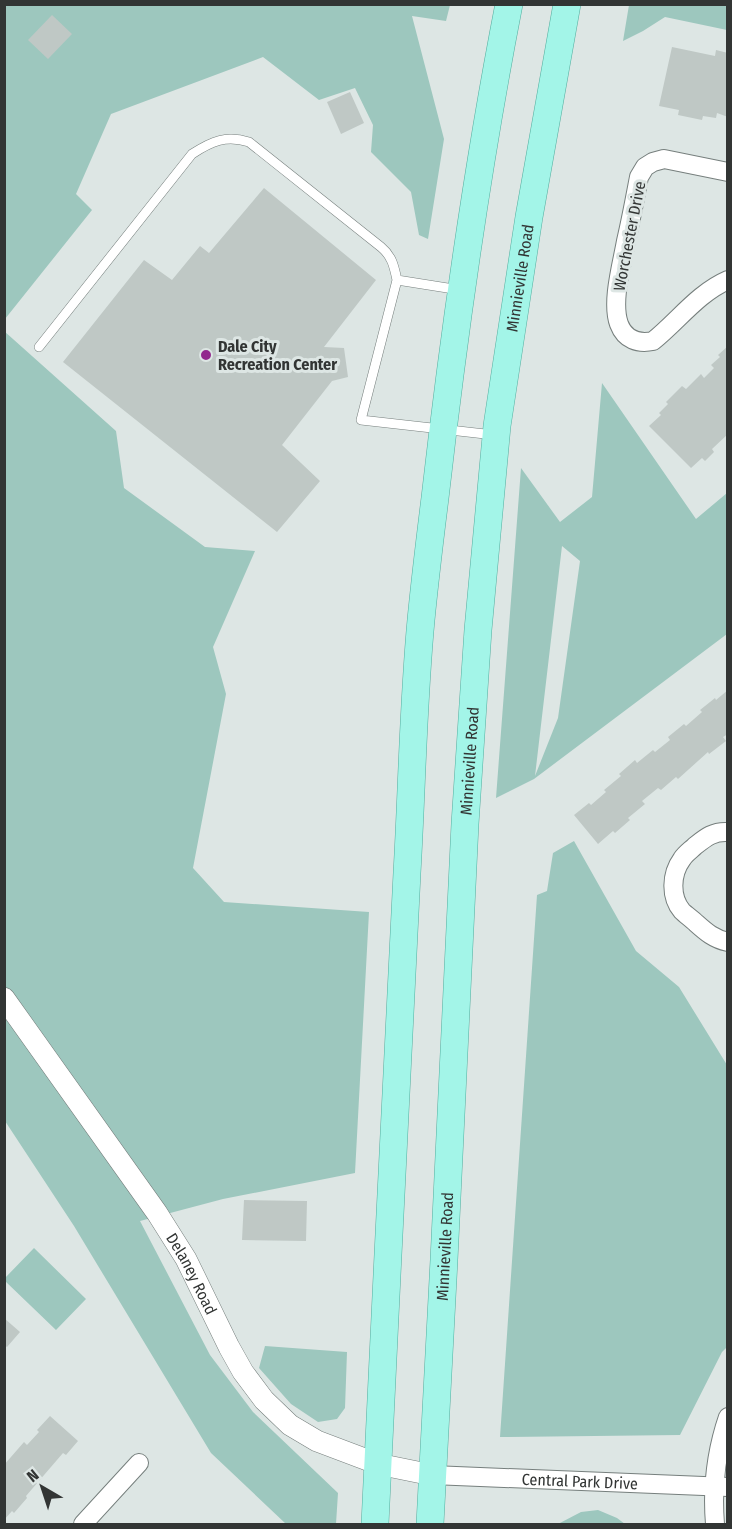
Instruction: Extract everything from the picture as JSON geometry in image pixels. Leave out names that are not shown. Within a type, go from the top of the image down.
[{"type":"main road","points":[[375,1524],[394,1098],[421,621],[461,290],[509,4]]},
{"type":"main road","name":"Minnieville Road","points":[[430,1524],[465,824],[478,630],[497,435],[529,217],[567,4]]},
{"type":"street","name":"Worchester Drive","points":[[728,172],[664,159],[645,167],[639,177],[619,278],[617,311],[619,324],[627,337],[636,342],[653,341],[701,297],[728,280]]},
{"type":"street","points":[[728,832],[712,833],[682,858],[677,866],[673,884],[675,897],[682,911],[712,936],[728,942]]},
{"type":"street","name":"Delaney Road","points":[[4,998],[158,1213],[186,1259],[243,1372],[264,1400],[290,1425],[317,1441],[378,1464],[432,1475]]},
{"type":"street","points":[[715,1524],[721,1486],[717,1462],[728,1417]]},
{"type":"street","points":[[83,1524],[139,1463]]},
{"type":"street","name":"Central Park Drive","points":[[432,1475],[721,1486]]},
{"type":"lane","points":[[39,347],[192,154],[209,144],[226,138],[237,138],[249,142],[381,247],[393,261],[396,280],[361,420],[497,435]]},
{"type":"lane","points":[[396,280],[461,290]]},
{"type":"green space","points":[[5,5],[450,5],[446,21],[412,16],[444,139],[428,239],[419,235],[411,192],[371,152],[373,125],[355,88],[319,100],[263,57],[111,114],[76,194],[92,210],[5,319]]},
{"type":"green space","points":[[629,5],[727,5],[727,30],[665,17],[623,41]]},
{"type":"green space","points":[[4,331],[116,431],[124,488],[205,547],[255,551],[213,647],[226,694],[193,868],[224,902],[369,912],[355,1173],[223,1199],[140,1221],[210,1355],[253,1412],[338,1493],[336,1524],[286,1524],[211,1453],[74,1226],[5,1121]]},
{"type":"green space","points":[[602,383],[696,519],[727,493],[727,634],[534,779],[496,798],[521,468],[560,522],[592,497]],"holes":[[[562,546],[580,561],[558,718],[535,776]]]},
{"type":"green space","points":[[574,841],[636,951],[679,987],[727,1065],[727,1347],[722,1352],[680,1435],[500,1437],[537,895],[547,891],[553,853]]},
{"type":"green space","points":[[34,1248],[86,1299],[56,1330],[5,1281],[5,1278]]},
{"type":"green space","points":[[265,1346],[347,1352],[345,1408],[337,1419],[318,1422],[291,1404],[259,1368]]},
{"type":"green space","points":[[598,1510],[625,1524],[558,1524],[581,1512]]},
{"type":"building","points":[[52,15],[72,34],[48,59],[28,40]]},
{"type":"building","points":[[672,47],[715,56],[716,50],[728,53],[728,117],[717,113],[716,118],[703,116],[702,120],[678,115],[679,110],[659,106]]},
{"type":"building","points":[[350,92],[364,123],[341,134],[327,102]]},
{"type":"building","name":"Dale City Recreation Center","points":[[264,188],[376,280],[324,347],[344,348],[348,377],[332,381],[282,445],[320,481],[277,532],[63,362],[144,260],[172,280],[200,246],[209,253]]},
{"type":"building","points":[[728,346],[728,434],[712,449],[714,452],[705,461],[702,458],[691,468],[649,426],[661,415],[659,413],[668,404],[666,402],[682,386],[686,389],[701,374],[704,378],[714,368],[711,365]]},
{"type":"building","points":[[728,690],[728,734],[723,737],[726,741],[709,754],[708,752],[678,779],[676,777],[661,790],[658,788],[642,801],[645,804],[628,818],[630,820],[598,844],[574,815],[589,803],[591,805],[606,792],[604,790],[635,760],[637,763],[653,750],[655,752],[670,740],[668,737],[684,724],[686,726],[702,712],[700,710]]},
{"type":"building","points":[[244,1200],[307,1201],[306,1241],[242,1240]]},
{"type":"building","points":[[4,1318],[20,1332],[7,1347],[4,1345]]},
{"type":"building","points":[[50,1416],[78,1441],[66,1455],[63,1453],[14,1513],[12,1511],[4,1520],[4,1465],[24,1442],[27,1445]]},
{"type":"place","name":"Dale City Recreation Center","points":[[206,355]]}]
